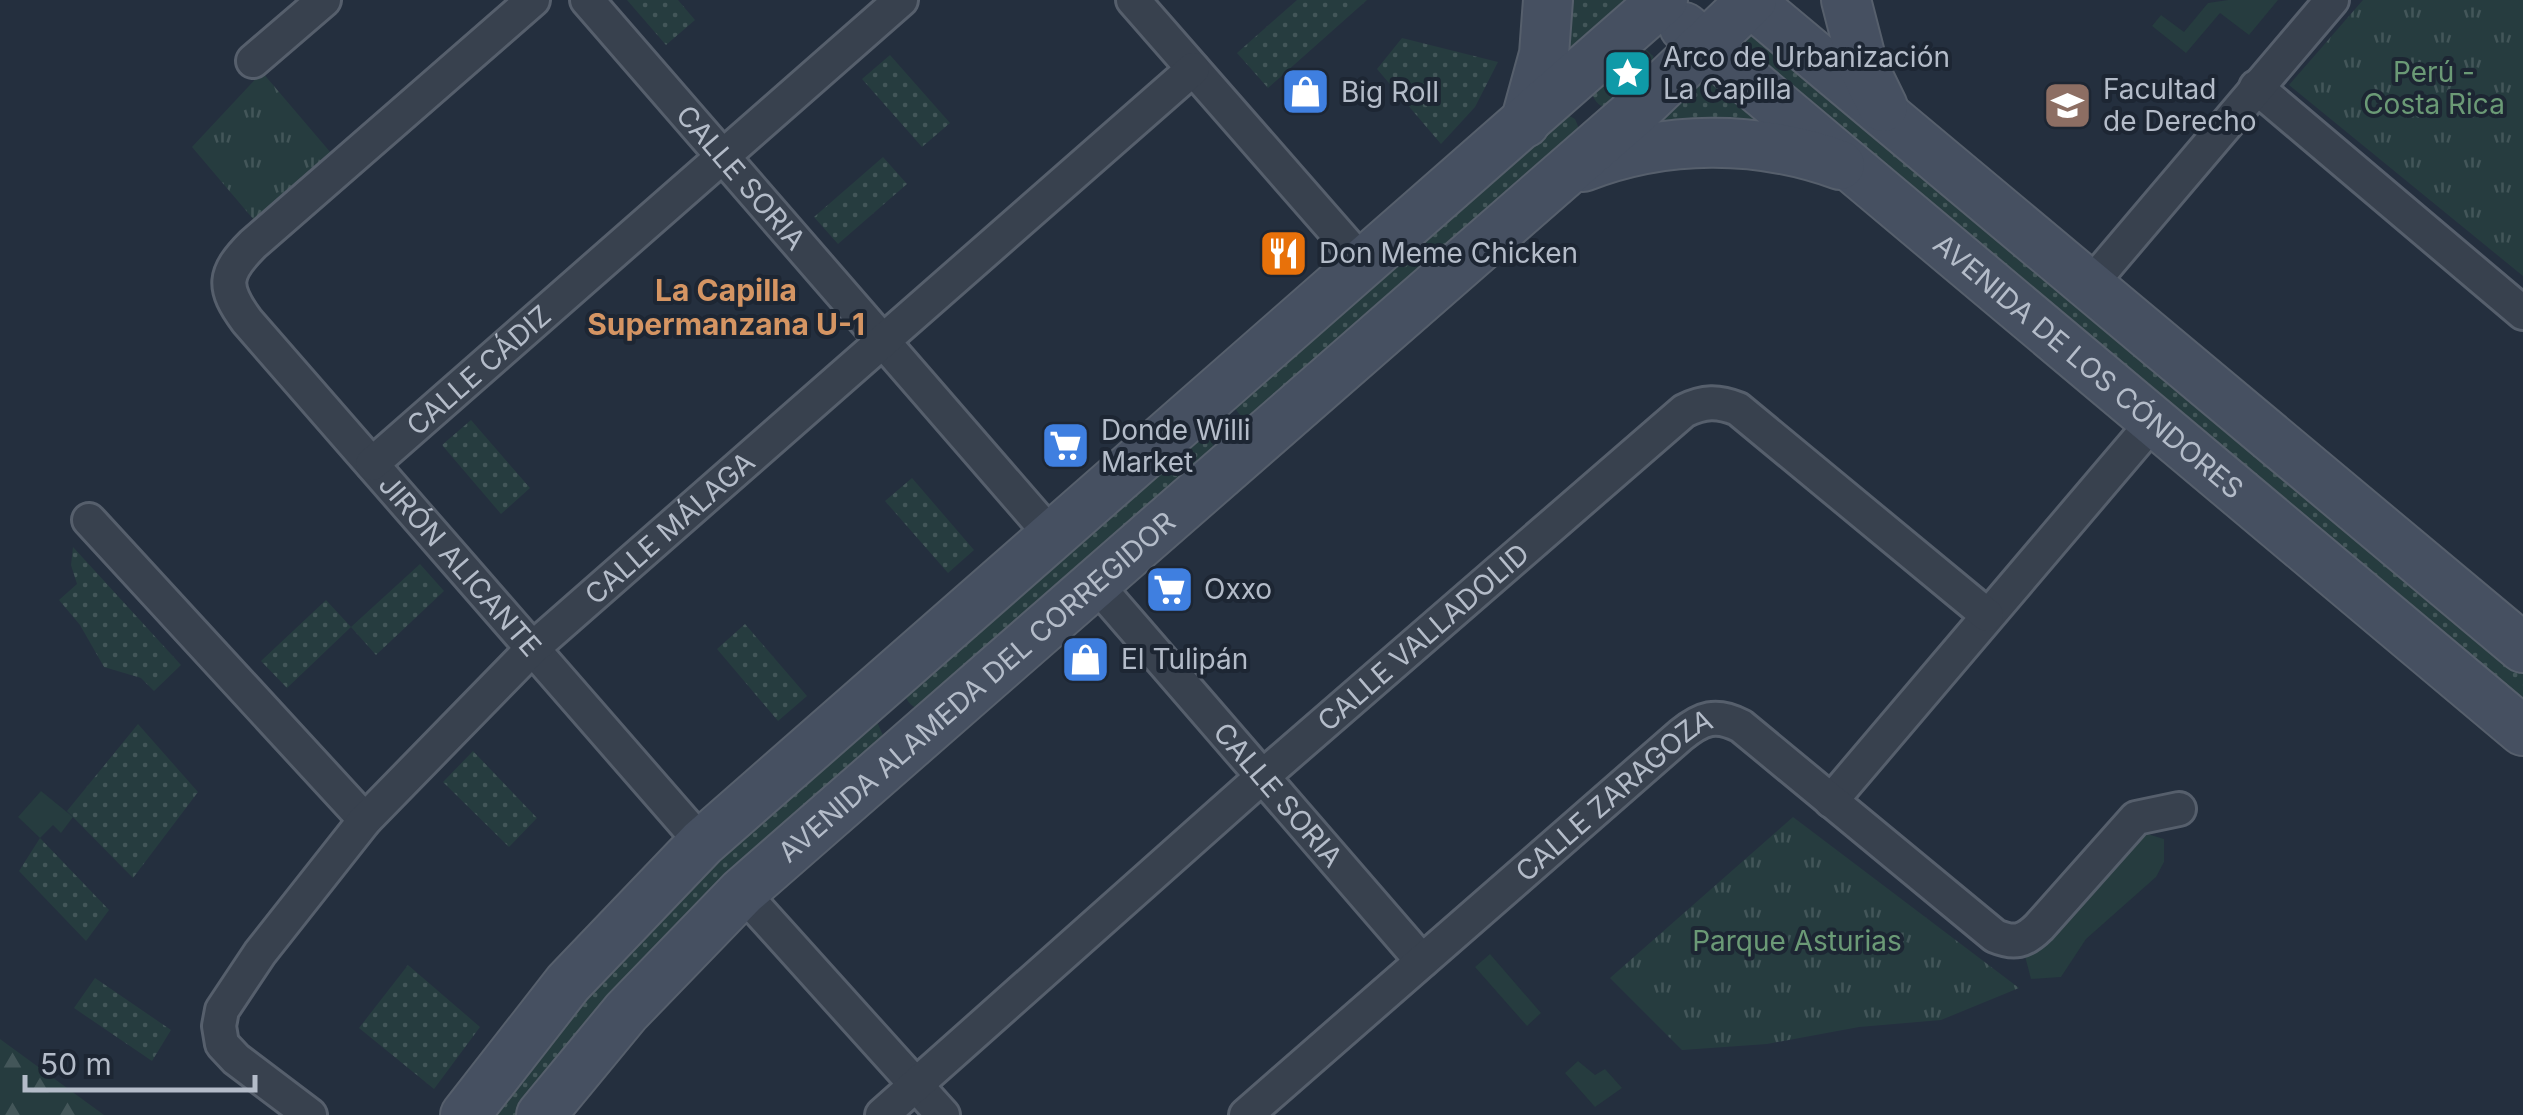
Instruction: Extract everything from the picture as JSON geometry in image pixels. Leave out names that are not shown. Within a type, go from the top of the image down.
[{"type":"main road","points":[[1524,124],[1544,54],[1548,0]]},
{"type":"main road","points":[[1846,0],[1863,66],[1889,119]]},
{"type":"main road","points":[[1750,1],[2523,648]]},
{"type":"main road","name":"AVENIDA ALAMEDA DEL CORREGIDOR","points":[[541,1115],[626,1012],[742,892],[1609,135],[1750,1]]},
{"type":"main road","points":[[465,1115],[568,983],[702,842],[1524,124],[1658,2]]},
{"type":"main road","name":"AVENIDA DE LOS CÓNDORES","points":[[1658,2],[2523,731]]},
{"type":"main road","points":[[1566,87],[1609,135]]},
{"type":"main road","points":[[1565,173],[1640,150],[1716,142],[1788,150],[1857,171]]},
{"type":"main road","points":[[1205,402],[1246,450]]},
{"type":"main road","points":[[874,691],[915,738]]},
{"type":"street","points":[[253,62],[324,0]]},
{"type":"street","name":"JIRÓN ALICANTE","points":[[533,0],[253,244],[235,262],[227,281],[232,300],[247,321],[702,842]]},
{"type":"street","name":"CALLE SORIA","points":[[588,0],[1052,536]]},
{"type":"street","name":"CALLE CÁDIZ","points":[[372,464],[901,0]]},
{"type":"street","points":[[1133,0],[1363,263]]},
{"type":"street","points":[[2090,285],[2332,0]]},
{"type":"street","name":"CALLE MÁLAGA","points":[[310,1115],[222,1044],[222,1010],[271,939],[366,820],[532,648],[1193,69]]},
{"type":"street","points":[[2256,88],[2523,314]]},
{"type":"street","name":"CALLE VALLADOLID","points":[[882,1115],[1573,505],[1684,411],[1699,403],[1722,403],[1738,410],[1987,614]]},
{"type":"street","points":[[1831,802],[2154,421]]},
{"type":"street","points":[[89,520],[366,820]]},
{"type":"street","name":"CALLE SORIA","points":[[1095,583],[1422,962]]},
{"type":"street","name":"CALLE ZARAGOZA","points":[[1246,1115],[1681,735],[1712,716],[1741,726],[1995,936],[2010,942],[2026,940],[2136,818],[2179,809]]},
{"type":"street","points":[[742,892],[943,1115]]},
{"type":"green space","points":[[627,0],[678,0],[695,20],[666,45]]},
{"type":"green space","points":[[1297,0],[1367,0],[1268,88],[1237,53]]},
{"type":"green space","points":[[1562,0],[1626,0],[1628,5],[1570,63]]},
{"type":"green space","points":[[2278,0],[2249,35],[2220,13],[2186,53],[2152,26],[2161,15],[2184,32],[2208,3]]},
{"type":"green space","name":"Perú - Costa Rica","points":[[2363,0],[2523,0],[2523,276],[2289,85]]},
{"type":"green space","points":[[1757,33],[2523,667],[2523,711],[1743,47]]},
{"type":"green space","points":[[1402,38],[1498,62],[1475,107],[1441,144],[1377,69]]},
{"type":"green space","points":[[1643,47],[1653,56],[1655,65],[1609,109],[1599,104],[1590,87]]},
{"type":"green space","points":[[890,55],[950,123],[922,147],[862,79]]},
{"type":"green space","points":[[262,72],[331,153],[254,220],[192,147]]},
{"type":"green space","points":[[1702,73],[1778,127],[1630,139]]},
{"type":"green space","points":[[1564,113],[1575,119],[1580,131],[1252,421],[1238,413],[1234,404]]},
{"type":"green space","points":[[883,157],[907,184],[838,244],[814,217]]},
{"type":"green space","points":[[471,420],[530,488],[501,514],[442,445]]},
{"type":"green space","points":[[1200,434],[1210,438],[1215,450],[921,710],[911,704],[903,688]]},
{"type":"green space","points":[[912,478],[974,550],[948,573],[885,501]]},
{"type":"green space","points":[[73,547],[181,665],[154,691],[141,678],[104,667],[80,625],[59,600],[77,584],[71,565]]},
{"type":"green space","points":[[420,564],[444,591],[376,655],[351,627]]},
{"type":"green space","points":[[326,600],[351,627],[287,688],[261,661]]},
{"type":"green space","points":[[745,624],[807,696],[778,721],[717,649]]},
{"type":"green space","points":[[871,721],[878,724],[884,738],[521,1115],[484,1115],[639,929]]},
{"type":"green space","points":[[138,724],[198,792],[133,878],[67,811]]},
{"type":"green space","points":[[473,751],[537,818],[509,847],[443,782]]},
{"type":"green space","points":[[41,791],[73,817],[61,833],[53,825],[40,838],[18,817]]},
{"type":"green space","name":"Parque Asturias","points":[[1793,817],[2019,988],[1941,1020],[1859,1027],[1767,1044],[1682,1050],[1610,978]]},
{"type":"green space","points":[[2141,832],[2164,839],[2164,862],[2156,877],[2086,939],[2061,977],[2031,979],[2022,945]]},
{"type":"green space","points":[[40,838],[109,910],[86,941],[19,871]]},
{"type":"green space","points":[[1490,954],[1541,1013],[1527,1026],[1475,967]]},
{"type":"green space","points":[[408,965],[480,1027],[434,1089],[359,1028]]},
{"type":"green space","points":[[95,978],[171,1030],[152,1061],[74,1008]]},
{"type":"green space","points":[[0,1039],[104,1115],[0,1115]]},
{"type":"green space","points":[[1578,1061],[1595,1075],[1605,1069],[1622,1088],[1595,1107],[1565,1073]]},
{"type":"place","name":"Arco de Urbanización La Capilla","points":[[1628,73]]},
{"type":"place","name":"Big Roll","points":[[1306,92]]},
{"type":"place","name":"Facultad de Derecho","points":[[2068,105]]},
{"type":"place","name":"Don Meme Chicken","points":[[1284,253]]},
{"type":"place","name":"Donde Willi Market","points":[[1066,446]]},
{"type":"place","name":"Oxxo","points":[[1169,589]]},
{"type":"place","name":"El Tulipán","points":[[1086,659]]},
{"type":"district","name":"La Capilla Supermanzana U-1","points":[[726,307]]}]
